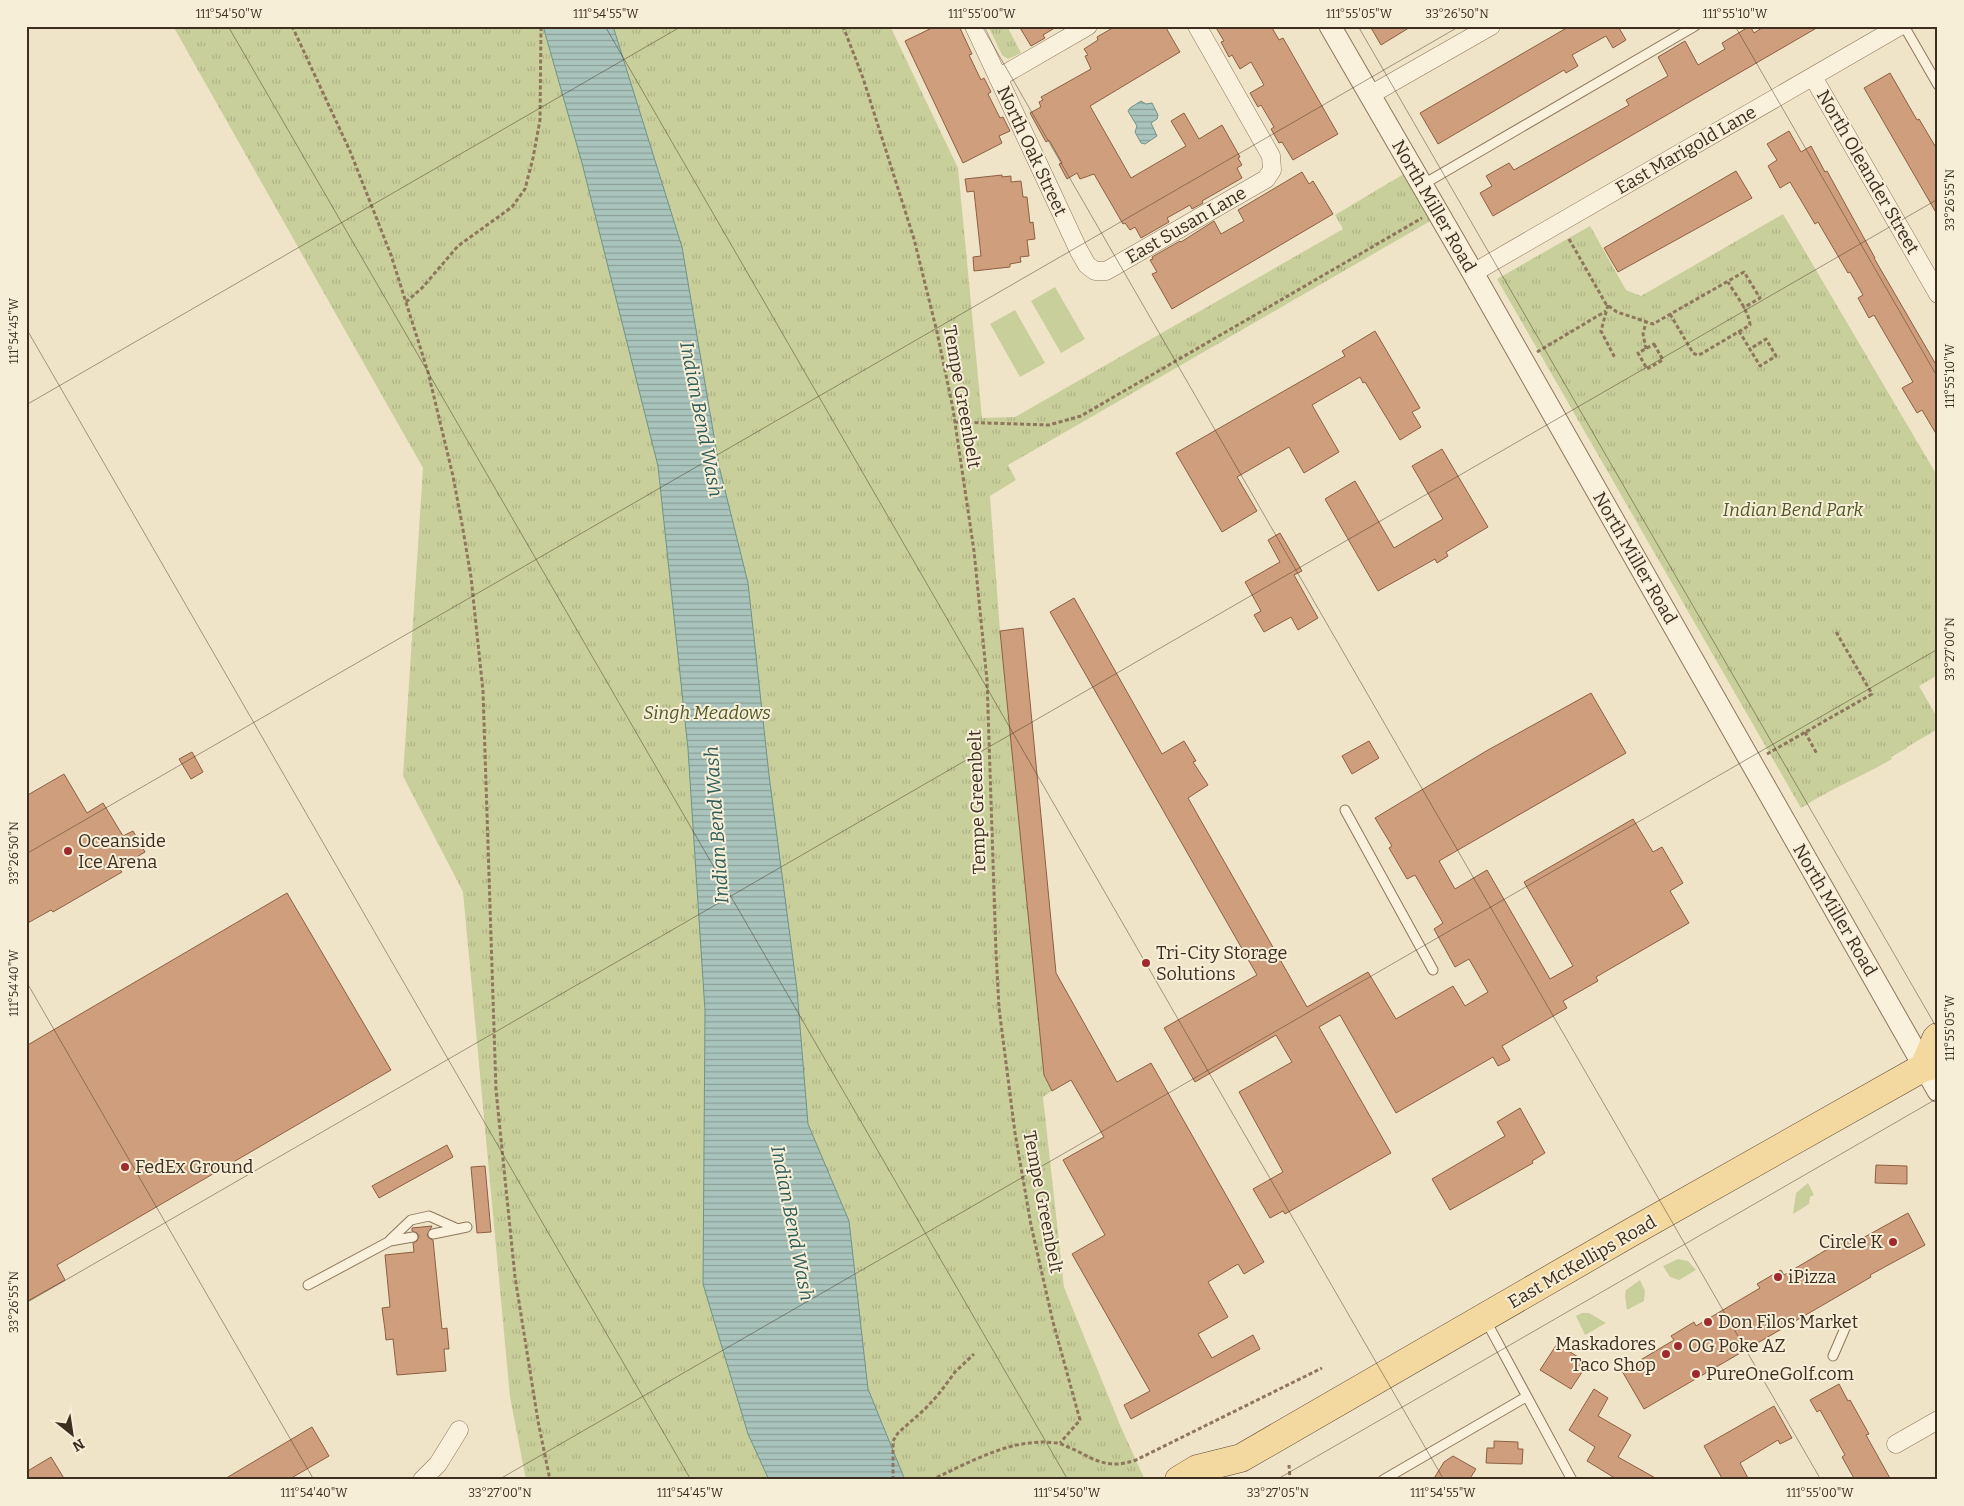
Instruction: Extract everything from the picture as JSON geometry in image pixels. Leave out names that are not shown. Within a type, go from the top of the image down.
[{"type":"main road","points":[[1931,1066],[1938,1037]]},
{"type":"main road","name":"East McKellips Road","points":[[1178,1480],[1197,1469],[1241,1458],[1630,1234],[1931,1066]]},
{"type":"main road","name":"East McKellips Road","points":[[1221,1480],[1241,1458]]},
{"type":"street","name":"North Oak Street","points":[[974,26],[1079,251],[1087,265],[1095,271]]},
{"type":"street","points":[[998,78],[1088,26]]},
{"type":"street","name":"East Susan Lane","points":[[1095,271],[1112,268],[1250,189],[1266,179],[1272,170],[1271,156],[1197,26]]},
{"type":"street","name":"North Miller Road","points":[[1330,26],[1473,273],[1751,763],[1931,1066],[1938,1092]]},
{"type":"street","points":[[1370,95],[1490,26]]},
{"type":"street","name":"East Marigold Lane","points":[[1473,273],[1900,26]]},
{"type":"street","name":"North Oleander Street","points":[[1813,77],[1938,294]]},
{"type":"street","points":[[1896,1444],[1938,1420]]},
{"type":"street","points":[[422,1480],[438,1464],[459,1430]]},
{"type":"lane","points":[[1422,185],[1695,26]]},
{"type":"lane","points":[[1904,26],[1938,85]]},
{"type":"lane","points":[[1345,810],[1433,970]]},
{"type":"lane","points":[[308,1286],[390,1241],[411,1220],[428,1216],[463,1228],[433,1234]]},
{"type":"lane","points":[[390,1241],[413,1237]]},
{"type":"lane","points":[[1484,1318],[1572,1480]]},
{"type":"lane","points":[[1833,1356],[1846,1326]]},
{"type":"lane","points":[[1383,1480],[1394,1477],[1526,1397]]},
{"type":"path","points":[[292,26],[350,151],[391,255],[428,372],[453,476],[471,577],[483,691],[496,1090],[515,1277],[538,1421],[550,1480]]},
{"type":"path","points":[[406,302],[422,288],[458,246],[512,207],[525,189],[540,120],[541,26]]},
{"type":"path","name":"Tempe Greenbelt","points":[[843,26],[863,78],[914,239],[937,332],[955,422],[974,552],[988,680],[996,952],[1002,1027],[1015,1133],[1031,1225],[1053,1322],[1080,1420],[1060,1443]]},
{"type":"path","points":[[955,422],[1049,424],[1081,416],[1436,209]]},
{"type":"path","points":[[1569,239],[1608,306],[1617,312],[1653,324],[1744,272],[1760,298],[1743,308]]},
{"type":"path","points":[[1670,314],[1692,353],[1697,356],[1750,325],[1743,308],[1728,282]]},
{"type":"path","points":[[1608,306],[1601,331],[1615,358]]},
{"type":"path","points":[[1522,360],[1606,311]]},
{"type":"path","points":[[1646,322],[1643,334],[1646,349]]},
{"type":"path","points":[[1739,331],[1760,366],[1776,356],[1766,339],[1750,349]]},
{"type":"path","points":[[1654,344],[1663,360],[1647,369],[1638,353],[1646,349],[1654,344]]},
{"type":"path","points":[[1751,763],[1872,694],[1835,630]]},
{"type":"path","points":[[1805,732],[1817,754]]},
{"type":"path","points":[[893,1480],[893,1442],[898,1432],[932,1402],[954,1372],[974,1354]]},
{"type":"path","points":[[931,1480],[1002,1448],[1031,1442],[1060,1443],[1102,1463],[1120,1465],[1136,1460],[1322,1368]]},
{"type":"path","points":[[1287,1480],[1290,1478],[1289,1465]]},
{"type":"green space","name":"Singh Meadows","points":[[173,26],[890,26],[958,168],[982,418],[1015,417],[1343,229],[1335,215],[1412,169],[1439,216],[1008,465],[1016,480],[990,496],[1000,631],[1044,1075],[1052,1091],[1043,1097],[1064,1287],[1120,1425],[1145,1480],[526,1480],[510,1397],[463,892],[403,776],[423,468]]},
{"type":"green space","points":[[988,26],[1007,26],[1021,53],[1008,59],[1002,55]]},
{"type":"green space","name":"Indian Bend Park","points":[[1783,214],[1935,472],[1938,471],[1938,675],[1919,686],[1938,719],[1938,729],[1891,757],[1892,759],[1801,808],[1497,279],[1590,226],[1626,290],[1641,296]]},
{"type":"green space","points":[[1055,287],[1085,339],[1061,353],[1031,301]]},
{"type":"green space","points":[[1015,310],[1045,363],[1020,377],[990,324]]},
{"type":"green space","points":[[1808,1183],[1814,1195],[1810,1197],[1809,1204],[1793,1214],[1796,1193]]},
{"type":"green space","points":[[1678,1259],[1688,1261],[1696,1270],[1679,1280],[1670,1277],[1663,1266]]},
{"type":"green space","points":[[1640,1280],[1645,1291],[1644,1301],[1627,1310],[1626,1290]]},
{"type":"green space","points":[[1582,1313],[1589,1313],[1606,1323],[1585,1335],[1576,1316]]},
{"type":"water","name":"Indian Bend Wash","points":[[543,26],[613,26],[682,247],[719,466],[748,583],[769,775],[797,990],[808,1124],[849,1221],[868,1389],[905,1480],[769,1480],[748,1434],[703,1284],[705,1011],[688,749],[658,466],[582,163]]},
{"type":"water","points":[[1141,101],[1146,104],[1152,103],[1158,115],[1157,119],[1151,123],[1157,136],[1145,144],[1141,143],[1135,132],[1137,126],[1128,111]]},
{"type":"building","points":[[936,26],[959,26],[972,54],[969,55],[981,80],[984,78],[991,92],[988,94],[1000,118],[1003,117],[1010,131],[999,136],[1002,143],[963,163],[905,41]]},
{"type":"building","points":[[1019,26],[1058,26],[1043,35],[1045,38],[1031,46]]},
{"type":"building","points":[[1116,26],[1165,26],[1180,52],[1090,106],[1131,178],[1186,146],[1171,121],[1184,113],[1199,139],[1222,125],[1240,157],[1238,158],[1242,165],[1237,168],[1242,178],[1202,201],[1203,203],[1192,209],[1190,205],[1167,218],[1169,222],[1141,238],[1135,227],[1130,230],[1125,223],[1123,224],[1094,174],[1080,179],[1077,173],[1067,179],[1059,164],[1062,163],[1049,140],[1046,142],[1030,113],[1041,107],[1039,102],[1043,100],[1041,97],[1091,69],[1085,56],[1088,55],[1084,49],[1098,40],[1097,37]]},
{"type":"building","points":[[1215,26],[1271,26],[1279,40],[1283,38],[1338,134],[1293,160],[1282,142],[1279,143],[1271,129],[1274,127],[1261,105],[1258,107],[1250,93],[1264,85],[1251,62],[1240,69],[1232,55],[1229,57],[1221,42],[1224,41]]},
{"type":"building","points":[[1370,26],[1412,26],[1381,45]]},
{"type":"building","points":[[1570,26],[1622,26],[1619,28],[1626,40],[1613,48],[1606,36],[1572,55],[1578,66],[1566,73],[1564,70],[1438,144],[1420,113]]},
{"type":"building","points":[[1750,26],[1754,33],[1765,26],[1820,26],[1493,216],[1480,193],[1492,186],[1486,176],[1509,163],[1514,170],[1629,105],[1626,100],[1668,76],[1658,57],[1685,41],[1698,65],[1725,49],[1722,43]]},
{"type":"building","points":[[1890,73],[1917,120],[1919,119],[1938,151],[1938,216],[1864,88]]},
{"type":"building","points":[[1789,131],[1801,152],[1811,146],[1825,172],[1827,171],[1874,258],[1938,368],[1938,437],[1922,410],[1917,413],[1902,388],[1913,382],[1874,315],[1869,318],[1858,298],[1863,295],[1850,272],[1848,273],[1818,222],[1815,224],[1790,182],[1780,188],[1768,166],[1777,160],[1767,144]]},
{"type":"building","points":[[1736,171],[1752,198],[1618,272],[1604,248]]},
{"type":"building","points":[[1302,172],[1309,184],[1313,181],[1333,214],[1172,309],[1152,274],[1157,272],[1150,260],[1153,259],[1152,257],[1181,242],[1214,221],[1221,234],[1244,221],[1238,210]]},
{"type":"building","points":[[1002,175],[1002,177],[1011,176],[1011,182],[1021,181],[1023,197],[1027,197],[1030,223],[1033,222],[1035,239],[1027,240],[1029,256],[1020,257],[1021,262],[1010,264],[1010,267],[974,271],[973,257],[981,256],[974,191],[967,192],[965,179]]},
{"type":"building","points":[[1375,331],[1420,408],[1412,412],[1421,427],[1400,440],[1365,382],[1363,383],[1360,377],[1312,405],[1339,452],[1304,473],[1289,447],[1237,477],[1257,511],[1222,532],[1176,453],[1345,356],[1342,351]]},
{"type":"building","points":[[1442,449],[1488,527],[1446,552],[1448,556],[1437,563],[1435,559],[1378,591],[1325,499],[1355,481],[1394,548],[1443,519],[1412,466]]},
{"type":"building","points":[[1280,533],[1302,571],[1294,575],[1318,618],[1298,630],[1291,617],[1264,632],[1254,615],[1261,611],[1245,582],[1280,562],[1268,540]]},
{"type":"building","points":[[1074,598],[1162,754],[1184,741],[1196,761],[1193,762],[1208,785],[1188,798],[1307,1007],[1368,972],[1396,1019],[1453,986],[1465,1006],[1488,992],[1469,959],[1455,967],[1434,929],[1443,923],[1415,875],[1407,879],[1389,848],[1392,846],[1375,818],[1488,750],[1591,693],[1626,753],[1439,861],[1455,889],[1487,870],[1550,979],[1573,966],[1524,882],[1633,819],[1653,852],[1662,847],[1683,883],[1670,891],[1689,923],[1596,977],[1598,981],[1563,1001],[1567,1008],[1502,1046],[1510,1060],[1498,1066],[1493,1057],[1396,1113],[1340,1015],[1319,1027],[1391,1153],[1285,1214],[1283,1211],[1270,1218],[1253,1189],[1283,1172],[1239,1092],[1292,1062],[1276,1035],[1195,1082],[1164,1028],[1257,975],[1050,612]]},
{"type":"building","points":[[1023,628],[1056,973],[1117,1082],[1151,1063],[1264,1262],[1244,1274],[1238,1264],[1208,1282],[1228,1317],[1198,1334],[1212,1358],[1253,1335],[1260,1349],[1131,1419],[1124,1405],[1150,1391],[1072,1254],[1105,1235],[1063,1160],[1104,1137],[1071,1080],[1052,1091],[1044,1075],[1000,631]]},
{"type":"building","points":[[1369,741],[1379,758],[1352,774],[1342,756]]},
{"type":"building","points":[[192,752],[203,772],[191,779],[179,759]]},
{"type":"building","name":"Oceanside Ice Arena","points":[[64,774],[87,813],[103,803],[123,836],[133,831],[145,852],[119,868],[122,872],[53,912],[51,910],[26,924],[26,796]]},
{"type":"building","name":"FedEx Ground","points":[[287,893],[391,1070],[57,1265],[65,1280],[26,1302],[26,1046]]},
{"type":"building","points":[[1520,1108],[1545,1153],[1532,1161],[1533,1163],[1450,1210],[1432,1179],[1505,1136],[1497,1122]]},
{"type":"building","points":[[447,1145],[453,1157],[379,1198],[372,1186]]},
{"type":"building","name":"Circle K","points":[[1876,1165],[1907,1166],[1907,1184],[1875,1183]]},
{"type":"building","points":[[485,1166],[491,1232],[477,1233],[471,1167]]},
{"type":"building","points":[[1908,1213],[1925,1245],[1870,1275],[1871,1277],[1644,1409],[1622,1371],[1674,1340],[1671,1336],[1694,1322],[1696,1326],[1760,1288],[1757,1284],[1781,1270],[1784,1275],[1848,1237],[1852,1244]]},
{"type":"building","points":[[432,1226],[427,1235],[433,1240],[442,1329],[447,1328],[449,1349],[444,1349],[446,1371],[397,1375],[393,1339],[386,1340],[382,1308],[390,1307],[385,1255],[414,1252],[413,1243],[417,1241],[419,1236],[412,1231],[412,1228]]},
{"type":"building","points":[[1557,1344],[1588,1363],[1571,1389],[1540,1370]]},
{"type":"building","points":[[1839,1384],[1869,1434],[1866,1435],[1891,1480],[1855,1480],[1842,1457],[1845,1455],[1820,1410],[1817,1412],[1810,1400]]},
{"type":"building","points":[[1594,1389],[1608,1398],[1598,1416],[1631,1435],[1618,1457],[1659,1480],[1618,1480],[1587,1461],[1595,1447],[1569,1430]]},
{"type":"building","points":[[1774,1406],[1792,1438],[1780,1444],[1778,1440],[1740,1463],[1749,1480],[1723,1480],[1704,1446]]},
{"type":"building","points":[[312,1427],[329,1456],[288,1480],[223,1480]]},
{"type":"building","points":[[1494,1441],[1518,1442],[1518,1449],[1523,1449],[1522,1464],[1486,1463],[1487,1448],[1494,1448]]},
{"type":"building","points":[[1453,1456],[1476,1469],[1469,1480],[1433,1480],[1444,1462]]},
{"type":"building","points":[[51,1457],[65,1480],[26,1480],[26,1472]]},
{"type":"place","name":"Oceanside Ice Arena","points":[[68,851]]},
{"type":"place","name":"Tri-City Storage Solutions","points":[[1146,963]]},
{"type":"place","name":"FedEx Ground","points":[[125,1167]]},
{"type":"place","name":"Circle K","points":[[1893,1242]]},
{"type":"place","name":"iPizza","points":[[1778,1277]]},
{"type":"place","name":"Don Filos Market","points":[[1708,1322]]},
{"type":"place","name":"OG Poke AZ","points":[[1678,1346]]},
{"type":"place","name":"Maskadores Taco Shop","points":[[1666,1354]]},
{"type":"place","name":"PureOneGolf.com","points":[[1696,1374]]}]
